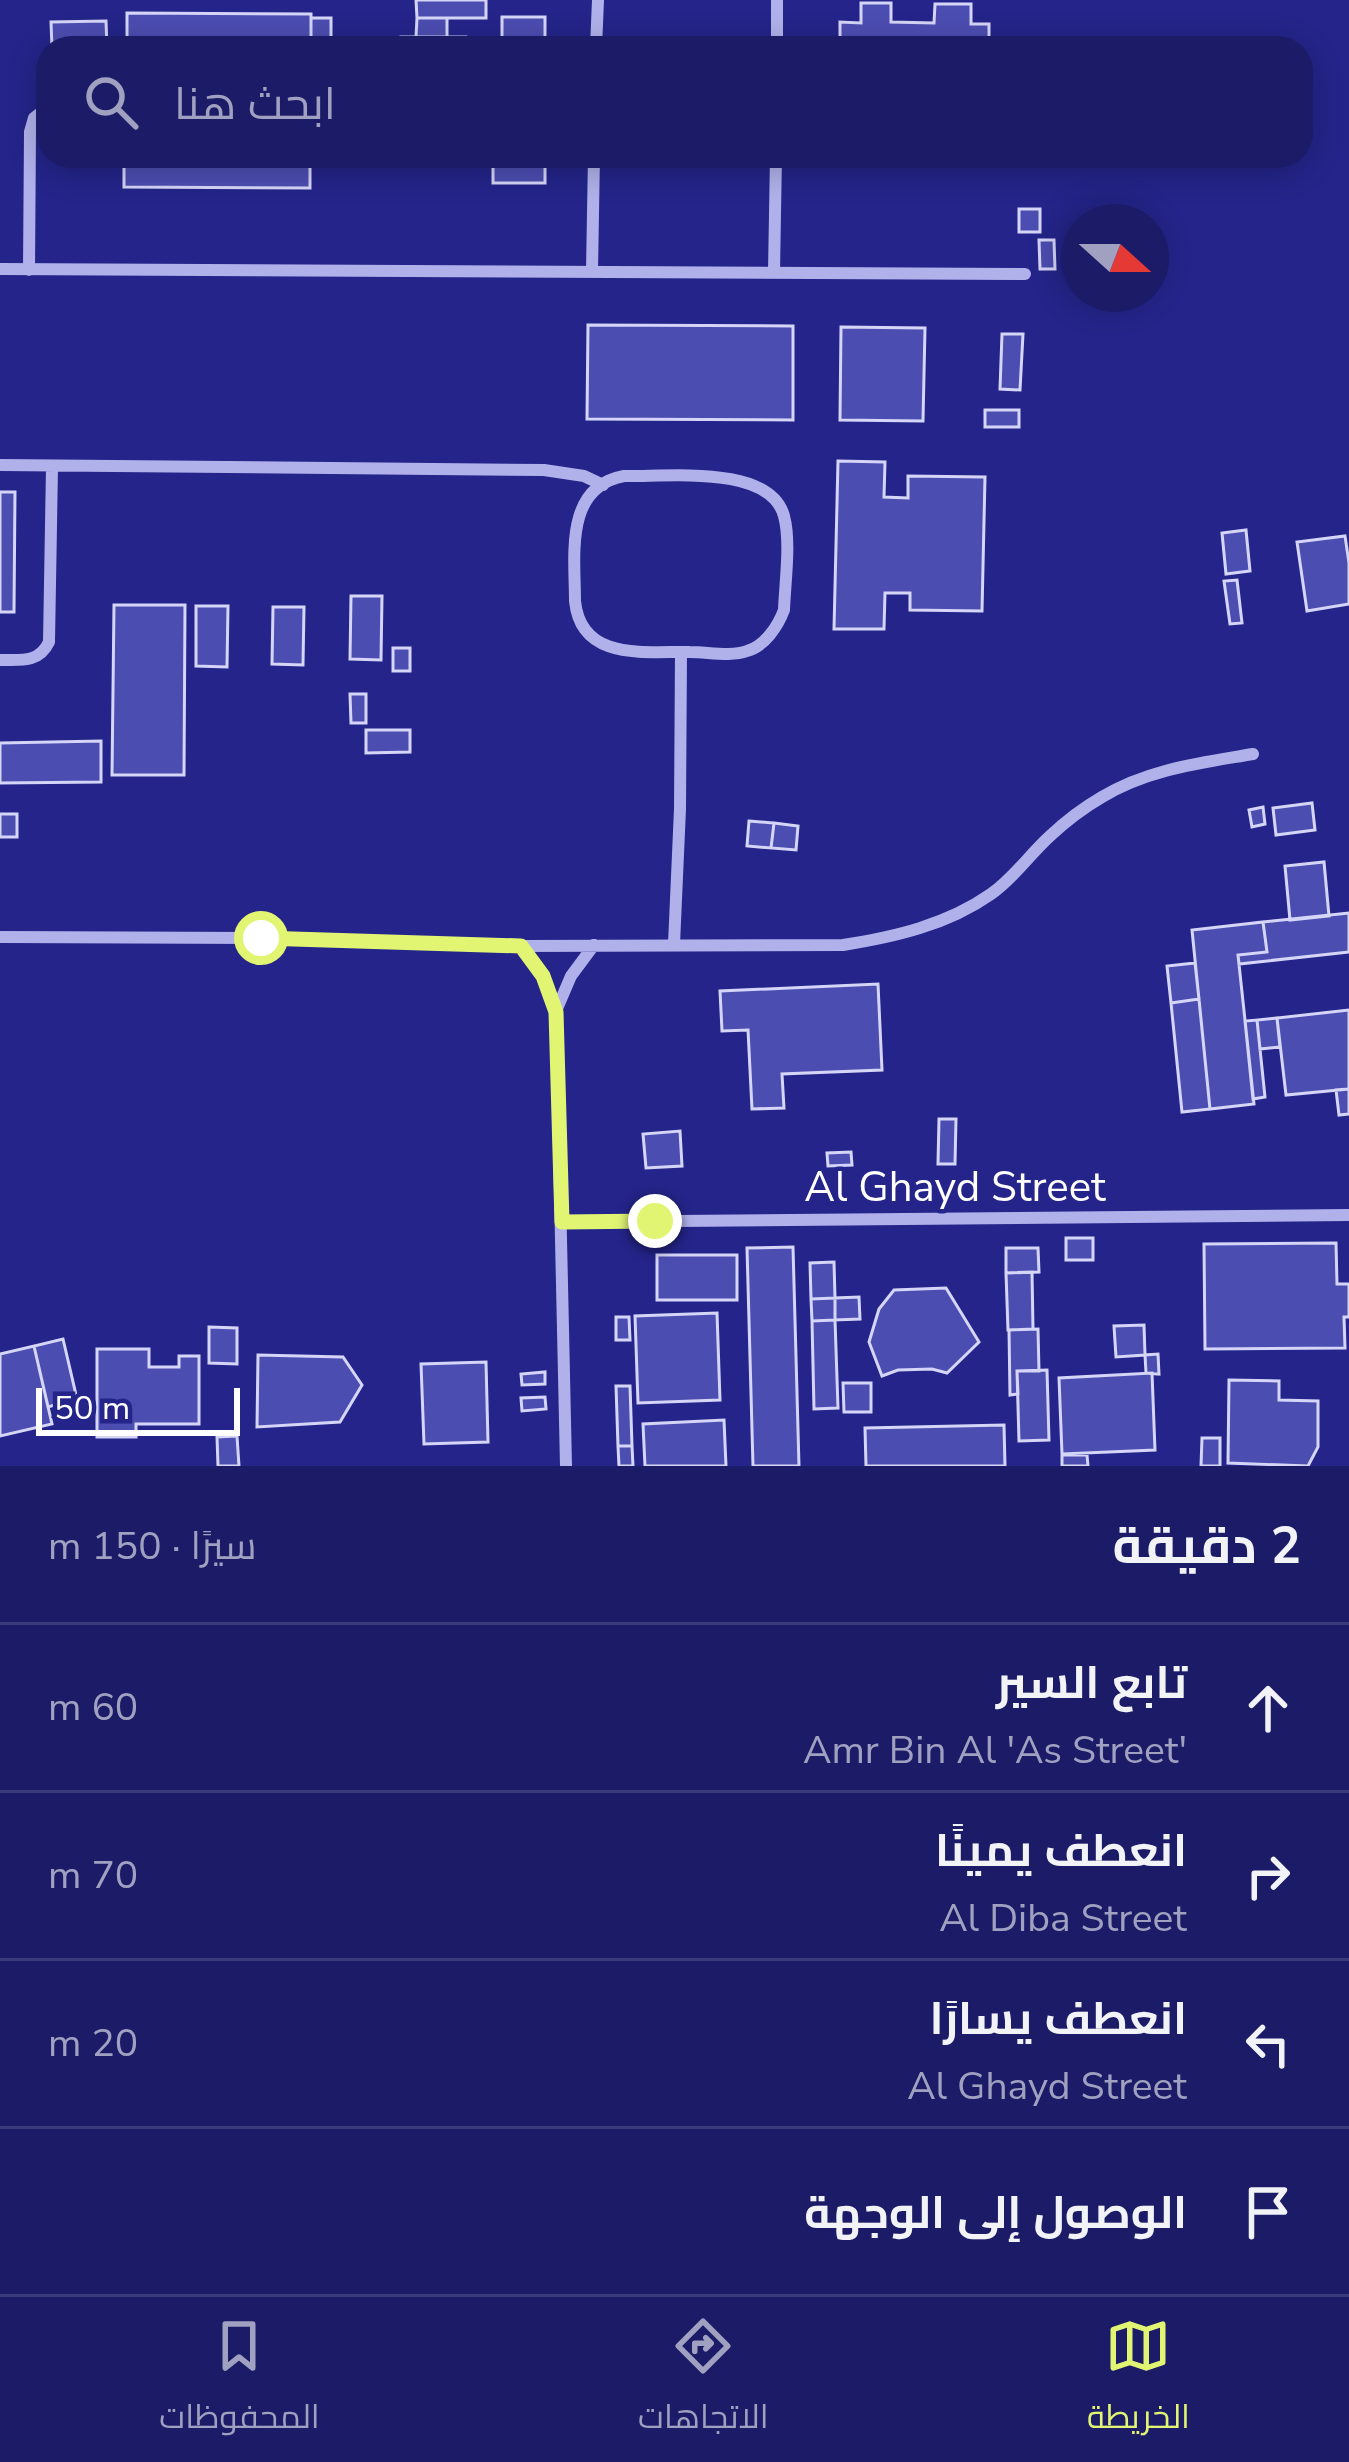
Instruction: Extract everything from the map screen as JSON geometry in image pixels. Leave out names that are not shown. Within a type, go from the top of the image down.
[{"type":"street","points":[[596,36],[598,0]]},
{"type":"street","points":[[777,0],[777,36]]},
{"type":"street","points":[[28,270],[30,132],[36,116]]},
{"type":"street","points":[[592,272],[594,168]]},
{"type":"street","points":[[774,272],[776,168]]},
{"type":"street","points":[[0,269],[1024,274]]},
{"type":"street","points":[[0,465],[544,470],[584,476],[603,485]]},
{"type":"street","points":[[0,660],[32,660],[50,642],[52,467]]},
{"type":"street","points":[[614,478],[733,478],[770,493],[782,510],[784,610],[773,630],[746,652],[681,652],[614,649],[593,639],[579,621],[576,522],[586,501],[614,478]]},
{"type":"street","points":[[674,944],[681,652]]},
{"type":"street","points":[[0,937],[521,946],[843,945],[920,929],[957,913],[992,893],[1076,813],[1139,778],[1253,754]]},
{"type":"street","points":[[556,1012],[571,976],[594,945]]},
{"type":"street","points":[[521,946],[543,976],[556,1012],[566,1466]]},
{"type":"street","name":"Al Ghayd Street","points":[[562,1222],[1349,1215]]},
{"type":"building","points":[[416,0],[486,0],[486,18],[417,18]]},
{"type":"building","points":[[861,3],[891,3],[891,22],[934,23],[935,4],[971,4],[971,24],[989,24],[989,36],[840,36],[840,22],[861,23]]},
{"type":"building","points":[[127,13],[311,14],[311,36],[127,36]]},
{"type":"building","points":[[502,17],[545,17],[545,36],[502,36]]},
{"type":"building","points":[[311,18],[331,18],[331,36],[311,36]]},
{"type":"building","points":[[417,18],[447,18],[447,36],[416,36]]},
{"type":"building","points":[[106,21],[107,36],[52,36],[51,22]]},
{"type":"building","points":[[124,168],[310,168],[310,188],[124,187]]},
{"type":"building","points":[[493,168],[545,168],[545,183],[493,183]]},
{"type":"building","points":[[1019,209],[1040,209],[1040,232],[1019,232]]},
{"type":"building","points":[[1039,240],[1054,240],[1055,269],[1040,269]]},
{"type":"building","points":[[588,325],[793,326],[793,420],[587,419]]},
{"type":"building","points":[[841,327],[925,328],[923,421],[840,420]]},
{"type":"building","points":[[1002,334],[1023,334],[1020,390],[1000,389]]},
{"type":"building","points":[[985,410],[1019,410],[1019,427],[985,427]]},
{"type":"building","points":[[838,461],[885,462],[884,497],[908,498],[908,476],[985,477],[982,611],[910,610],[910,593],[885,593],[884,629],[834,629]]},
{"type":"building","points":[[0,492],[15,492],[14,612],[0,612]]},
{"type":"building","points":[[1246,530],[1250,571],[1226,574],[1222,533]]},
{"type":"building","points":[[1345,536],[1349,604],[1307,611],[1297,542]]},
{"type":"building","points":[[1237,580],[1242,623],[1230,624],[1224,581]]},
{"type":"building","points":[[351,596],[382,596],[381,660],[350,659]]},
{"type":"building","points":[[114,605],[185,605],[184,775],[112,775]]},
{"type":"building","points":[[196,606],[228,606],[227,667],[196,666]]},
{"type":"building","points":[[273,607],[304,607],[303,665],[272,664]]},
{"type":"building","points":[[393,648],[410,648],[410,671],[393,671]]},
{"type":"building","points":[[350,694],[366,694],[366,723],[351,723]]},
{"type":"building","points":[[366,730],[410,730],[410,752],[366,753]]},
{"type":"building","points":[[101,741],[101,782],[0,783],[0,743]]},
{"type":"building","points":[[1312,803],[1315,830],[1276,835],[1273,808]]},
{"type":"building","points":[[1263,807],[1265,824],[1252,827],[1249,810]]},
{"type":"building","points":[[0,814],[17,814],[17,837],[0,837]]},
{"type":"building","points":[[749,821],[774,823],[771,848],[747,846]]},
{"type":"building","points":[[774,823],[798,826],[796,850],[771,848]]},
{"type":"building","points":[[1324,862],[1329,916],[1290,920],[1285,866]]},
{"type":"building","points":[[1349,913],[1349,952],[1239,964],[1238,955],[1267,952],[1263,922]]},
{"type":"building","points":[[1263,922],[1267,952],[1238,955],[1254,1104],[1210,1109],[1192,930]]},
{"type":"building","points":[[1195,963],[1199,999],[1171,1003],[1167,966]]},
{"type":"building","points":[[878,984],[882,1070],[782,1074],[784,1108],[752,1109],[748,1030],[722,1031],[720,991]]},
{"type":"building","points":[[1199,999],[1210,1109],[1182,1112],[1171,1003]]},
{"type":"building","points":[[1349,1010],[1349,1089],[1286,1095],[1277,1018]]},
{"type":"building","points":[[1277,1018],[1280,1047],[1260,1049],[1257,1020]]},
{"type":"building","points":[[1257,1020],[1265,1097],[1253,1099],[1245,1021]]},
{"type":"building","points":[[1349,1089],[1349,1114],[1339,1115],[1336,1090]]},
{"type":"building","points":[[939,1119],[956,1119],[955,1164],[938,1164]]},
{"type":"building","points":[[680,1131],[682,1166],[646,1168],[643,1134]]},
{"type":"building","points":[[851,1152],[852,1165],[828,1166],[827,1153]]},
{"type":"building","points":[[1066,1238],[1093,1238],[1093,1260],[1066,1260]]},
{"type":"building","points":[[1336,1243],[1337,1284],[1349,1284],[1345,1348],[1205,1349],[1204,1244]]},
{"type":"building","points":[[793,1247],[799,1466],[753,1466],[747,1248]]},
{"type":"building","points":[[1006,1248],[1038,1248],[1039,1272],[1006,1273]]},
{"type":"building","points":[[657,1255],[737,1255],[737,1300],[657,1300]]},
{"type":"building","points":[[834,1262],[835,1298],[811,1299],[810,1263]]},
{"type":"building","points":[[1032,1272],[1033,1329],[1008,1330],[1006,1273]]},
{"type":"building","points":[[946,1288],[979,1342],[947,1373],[898,1370],[882,1376],[869,1342],[879,1309],[894,1290]]},
{"type":"building","points":[[859,1297],[860,1319],[835,1320],[835,1298]]},
{"type":"building","points":[[835,1298],[835,1320],[812,1321],[811,1299]]},
{"type":"building","points":[[717,1313],[720,1400],[638,1403],[635,1316]]},
{"type":"building","points":[[616,1317],[629,1317],[630,1340],[616,1340]]},
{"type":"building","points":[[835,1320],[838,1408],[814,1409],[812,1321]]},
{"type":"building","points":[[1144,1325],[1145,1355],[1116,1357],[1114,1326]]},
{"type":"building","points":[[209,1327],[237,1328],[237,1364],[209,1363]]},
{"type":"building","points":[[1038,1329],[1039,1371],[1017,1371],[1018,1394],[1010,1395],[1009,1330]]},
{"type":"building","points":[[63,1339],[77,1399],[48,1407],[34,1346]]},
{"type":"building","points":[[34,1346],[52,1424],[0,1436],[0,1354]]},
{"type":"building","points":[[97,1349],[149,1349],[149,1367],[179,1367],[179,1356],[199,1356],[199,1424],[136,1424],[136,1437],[97,1437]]},
{"type":"building","points":[[1158,1354],[1159,1374],[1146,1373],[1145,1355]]},
{"type":"building","points":[[258,1355],[343,1357],[362,1385],[340,1422],[257,1427]]},
{"type":"building","points":[[486,1362],[488,1442],[424,1444],[421,1364]]},
{"type":"building","points":[[1047,1370],[1049,1440],[1019,1441],[1017,1371]]},
{"type":"building","points":[[545,1372],[545,1384],[522,1385],[521,1374]]},
{"type":"building","points":[[1152,1373],[1155,1450],[1062,1454],[1059,1378]]},
{"type":"building","points":[[1229,1380],[1279,1381],[1279,1400],[1318,1401],[1318,1447],[1308,1466],[1228,1463]]},
{"type":"building","points":[[843,1383],[871,1383],[871,1412],[844,1412]]},
{"type":"building","points":[[616,1386],[630,1386],[632,1446],[618,1446]]},
{"type":"building","points":[[545,1397],[546,1409],[522,1411],[521,1398]]},
{"type":"building","points":[[724,1420],[726,1466],[645,1466],[643,1424]]},
{"type":"building","points":[[1004,1425],[1005,1466],[866,1466],[865,1428]]},
{"type":"building","points":[[237,1436],[239,1466],[218,1466],[217,1437]]},
{"type":"building","points":[[1202,1438],[1220,1438],[1220,1466],[1201,1466]]},
{"type":"building","points":[[618,1446],[632,1446],[633,1466],[619,1466]]},
{"type":"building","points":[[1062,1455],[1087,1455],[1088,1466],[1062,1466]]},
{"type":"route","points":[[261,938],[521,946],[543,976],[556,1012],[562,1222],[655,1221]]}]
